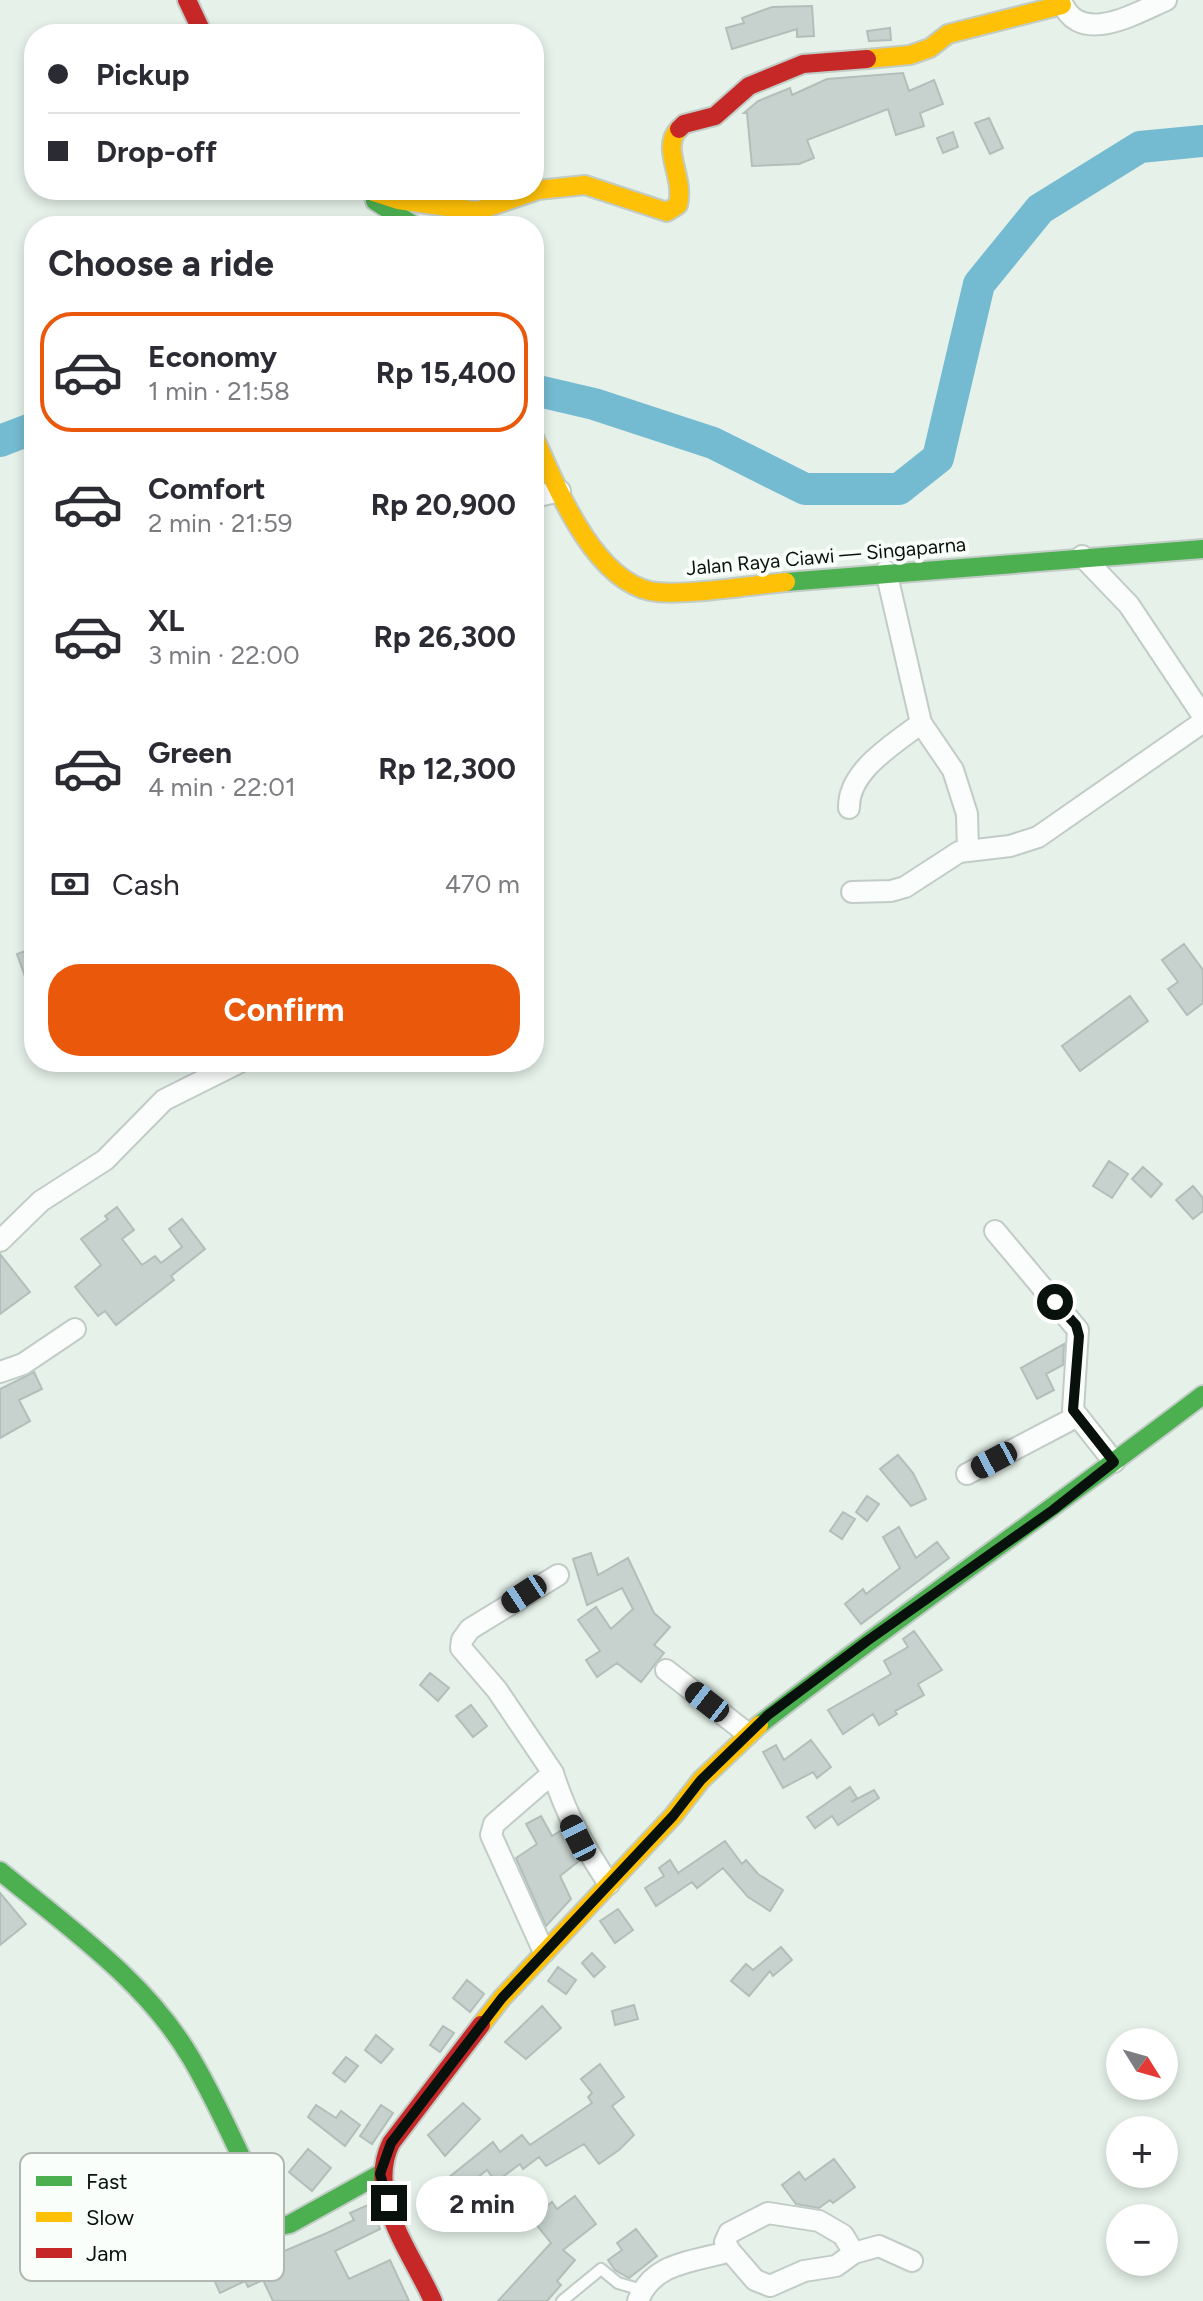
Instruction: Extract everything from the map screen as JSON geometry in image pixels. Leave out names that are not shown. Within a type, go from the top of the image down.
[{"type":"street","points":[[187,0],[198,24]]},
{"type":"street","points":[[544,189],[585,185],[667,212],[678,205],[682,188],[670,149],[672,136],[684,124],[715,116],[749,86],[803,64],[910,55],[930,48],[948,34],[1061,3],[1077,20],[1103,26],[1166,0]]},
{"type":"street","points":[[373,200],[399,216]]},
{"type":"street","points":[[398,200],[477,211],[509,200]]},
{"type":"street","name":"Jalan Raya Ciawi — Singaparna","points":[[544,458],[577,522],[606,563],[630,583],[647,590],[728,587],[886,571],[1203,549]]},
{"type":"street","points":[[544,495],[560,491]]},
{"type":"street","points":[[852,892],[905,887],[951,856],[1010,846],[1038,837],[1203,719],[1129,605],[1082,556]]},
{"type":"street","points":[[886,571],[921,723],[953,770],[967,814],[968,851]]},
{"type":"street","points":[[849,808],[852,788],[873,761],[921,723]]},
{"type":"street","points":[[0,1241],[41,1201],[105,1160],[164,1100],[220,1072]]},
{"type":"street","points":[[995,1231],[1078,1330],[1071,1401],[1076,1417],[1114,1462]]},
{"type":"street","points":[[0,1372],[23,1364],[75,1329]]},
{"type":"street","points":[[433,2301],[389,2203],[380,2174],[391,2143],[502,1998],[701,1780],[748,1734],[854,1650],[1053,1510],[1203,1395]]},
{"type":"street","points":[[967,1474],[1076,1417]]},
{"type":"street","points":[[558,1575],[470,1629],[462,1640],[461,1648],[497,1690],[553,1773],[563,1808],[578,1838],[609,1884]]},
{"type":"street","points":[[666,1670],[748,1734]]},
{"type":"street","points":[[544,1952],[491,1835],[494,1824],[553,1773]]},
{"type":"street","points":[[0,1871],[113,1964],[164,2019],[191,2057],[238,2153]]},
{"type":"street","points":[[284,2225],[380,2174]]},
{"type":"street","points":[[854,2253],[843,2235],[819,2221],[768,2213],[729,2233],[725,2242],[755,2280],[770,2286],[804,2271],[836,2266],[854,2253],[879,2246],[912,2261]]},
{"type":"street","points":[[640,2296],[673,2265],[730,2251]]},
{"type":"lane","points":[[562,2301],[601,2269],[640,2296]]},
{"type":"building","points":[[812,6],[814,36],[797,37],[797,29],[732,49],[726,28],[744,23],[742,18],[772,7]]},
{"type":"building","points":[[890,28],[891,40],[869,41],[867,31]]},
{"type":"building","points":[[903,73],[909,91],[934,80],[943,104],[920,113],[924,126],[896,135],[888,109],[807,140],[814,158],[799,164],[752,166],[747,113],[744,113],[758,101],[790,88],[792,95],[827,79]]},
{"type":"building","points":[[989,118],[1003,148],[990,154],[975,123]]},
{"type":"building","points":[[953,132],[958,147],[943,153],[937,138]]},
{"type":"building","points":[[1184,944],[1203,970],[1203,1003],[1187,1015],[1168,989],[1178,982],[1162,960]]},
{"type":"building","points":[[24,952],[24,974],[17,954]]},
{"type":"building","points":[[1130,996],[1148,1021],[1080,1071],[1062,1046]]},
{"type":"building","points":[[1109,1161],[1128,1174],[1112,1198],[1093,1186]]},
{"type":"building","points":[[1143,1167],[1162,1184],[1151,1197],[1132,1179]]},
{"type":"building","points":[[1193,1186],[1203,1198],[1203,1211],[1193,1219],[1176,1200]]},
{"type":"building","points":[[117,1207],[134,1230],[122,1239],[142,1265],[155,1256],[161,1263],[182,1247],[169,1229],[182,1219],[205,1249],[171,1276],[174,1280],[116,1325],[105,1311],[98,1316],[75,1287],[101,1265],[81,1239],[108,1219],[105,1216]]},
{"type":"building","points":[[0,1254],[30,1292],[0,1314]]},
{"type":"building","points":[[1064,1344],[1063,1365],[1046,1374],[1054,1390],[1037,1399],[1021,1368]]},
{"type":"building","points":[[34,1372],[42,1389],[19,1400],[30,1421],[0,1438],[0,1389]]},
{"type":"building","points":[[898,1455],[913,1473],[926,1499],[911,1506],[880,1469]]},
{"type":"building","points":[[867,1496],[879,1504],[867,1521],[856,1512]]},
{"type":"building","points":[[843,1512],[855,1519],[842,1539],[830,1531]]},
{"type":"building","points":[[899,1527],[916,1558],[937,1542],[949,1558],[861,1624],[845,1604],[863,1589],[866,1594],[900,1568],[883,1537]]},
{"type":"building","points":[[591,1553],[598,1575],[628,1558],[654,1613],[670,1627],[654,1645],[664,1653],[641,1682],[617,1663],[597,1677],[586,1660],[600,1651],[578,1620],[596,1607],[611,1629],[633,1609],[622,1588],[587,1605],[573,1559]]},
{"type":"building","points":[[914,1631],[942,1670],[918,1684],[924,1695],[895,1711],[897,1714],[879,1725],[873,1714],[843,1734],[828,1710],[891,1674],[884,1661],[908,1647],[903,1639]]},
{"type":"building","points":[[430,1673],[449,1688],[438,1701],[420,1685]]},
{"type":"building","points":[[471,1705],[487,1726],[473,1737],[456,1716]]},
{"type":"building","points":[[811,1740],[831,1767],[817,1778],[813,1772],[783,1788],[763,1752],[776,1745],[784,1760]]},
{"type":"building","points":[[850,1787],[857,1798],[851,1802],[874,1790],[879,1798],[838,1825],[832,1816],[815,1828],[807,1817]]},
{"type":"building","points":[[541,1816],[552,1836],[562,1830],[579,1861],[560,1876],[571,1899],[546,1926],[516,1858],[537,1844],[526,1824]]},
{"type":"building","points":[[725,1841],[742,1864],[746,1860],[758,1874],[783,1890],[770,1911],[748,1897],[723,1868],[697,1888],[692,1882],[656,1906],[645,1888],[664,1876],[659,1868],[670,1860],[678,1873]]},
{"type":"building","points":[[0,1893],[26,1924],[0,1945]]},
{"type":"building","points":[[618,1909],[633,1930],[615,1943],[600,1921]]},
{"type":"building","points":[[781,1947],[792,1960],[773,1976],[770,1971],[749,1996],[731,1981],[746,1964],[753,1970]]},
{"type":"building","points":[[592,1953],[605,1967],[594,1977],[582,1963]]},
{"type":"building","points":[[558,1967],[576,1980],[566,1994],[548,1981]]},
{"type":"building","points":[[467,1980],[484,1994],[470,2012],[453,1998]]},
{"type":"building","points":[[634,2005],[638,2019],[615,2025],[612,2011]]},
{"type":"building","points":[[542,2006],[561,2028],[526,2059],[505,2042]]},
{"type":"building","points":[[443,2026],[454,2033],[440,2052],[430,2045]]},
{"type":"building","points":[[376,2035],[393,2049],[381,2063],[365,2050]]},
{"type":"building","points":[[346,2057],[358,2066],[345,2082],[333,2073]]},
{"type":"building","points":[[600,2064],[624,2097],[612,2106],[634,2135],[619,2150],[599,2164],[584,2144],[546,2166],[539,2157],[523,2169],[520,2164],[496,2182],[487,2170],[459,2192],[448,2178],[493,2142],[500,2152],[522,2135],[530,2145],[592,2103],[588,2097],[592,2093],[581,2079]]},
{"type":"building","points":[[463,2103],[480,2119],[445,2156],[428,2135]]},
{"type":"building","points":[[316,2105],[336,2118],[341,2111],[360,2125],[345,2146],[308,2117]]},
{"type":"building","points":[[381,2105],[393,2113],[372,2144],[360,2136]]},
{"type":"building","points":[[308,2149],[331,2168],[312,2191],[289,2172]]},
{"type":"building","points":[[834,2159],[855,2187],[833,2203],[830,2200],[819,2208],[796,2204],[782,2185],[799,2172],[805,2180]]},
{"type":"building","points":[[575,2196],[596,2224],[563,2250],[575,2260],[557,2281],[561,2285],[547,2301],[498,2301],[551,2243],[531,2218],[552,2202],[557,2209]]},
{"type":"building","points":[[370,2204],[380,2229],[335,2251],[349,2279],[390,2260],[409,2301],[273,2301],[263,2281],[284,2281],[284,2251],[354,2220],[350,2213]]},
{"type":"building","points":[[636,2229],[657,2256],[629,2278],[615,2270],[608,2260],[622,2250],[617,2243]]},
{"type":"building","points":[[215,2281],[245,2281],[220,2293]]},
{"type":"building","points":[[245,2281],[261,2281],[248,2287]]},
{"type":"waterway","points":[[544,392],[594,404],[713,443],[805,489],[899,489],[938,458],[979,284],[1040,209],[1140,147],[1203,141]]},
{"type":"waterway","points":[[0,441],[24,432]]},
{"type":"traffic: fast","points":[[375,201],[399,216]]},
{"type":"traffic: fast","points":[[786,582],[1203,549]]},
{"type":"traffic: fast","points":[[759,1725],[1203,1395]]},
{"type":"traffic: fast","points":[[0,1871],[78,1934],[152,2004],[191,2058],[239,2153]]},
{"type":"traffic: fast","points":[[284,2225],[380,2174]]},
{"type":"traffic: slow","points":[[867,59],[910,55],[930,48],[948,34],[1062,5]]},
{"type":"traffic: slow","points":[[544,189],[585,185],[667,212],[678,205],[672,145],[679,129]]},
{"type":"traffic: slow","points":[[398,200],[477,211],[509,200]]},
{"type":"traffic: slow","points":[[544,459],[578,527],[610,568],[629,583],[650,591],[679,593],[786,582]]},
{"type":"traffic: slow","points":[[481,2025],[502,1998],[673,1816],[701,1780],[759,1725]]},
{"type":"traffic: jam","points":[[187,0],[198,24]]},
{"type":"traffic: jam","points":[[679,129],[684,124],[715,116],[749,86],[803,64],[867,59]]},
{"type":"traffic: jam","points":[[433,2301],[394,2224],[387,2204],[384,2163],[391,2143],[481,2025]]},
{"type":"route","points":[[389,2203],[380,2174],[391,2143],[502,1998],[673,1816],[701,1780],[768,1715],[1053,1510],[1114,1462],[1073,1410],[1071,1401],[1078,1330],[1055,1302]]}]
